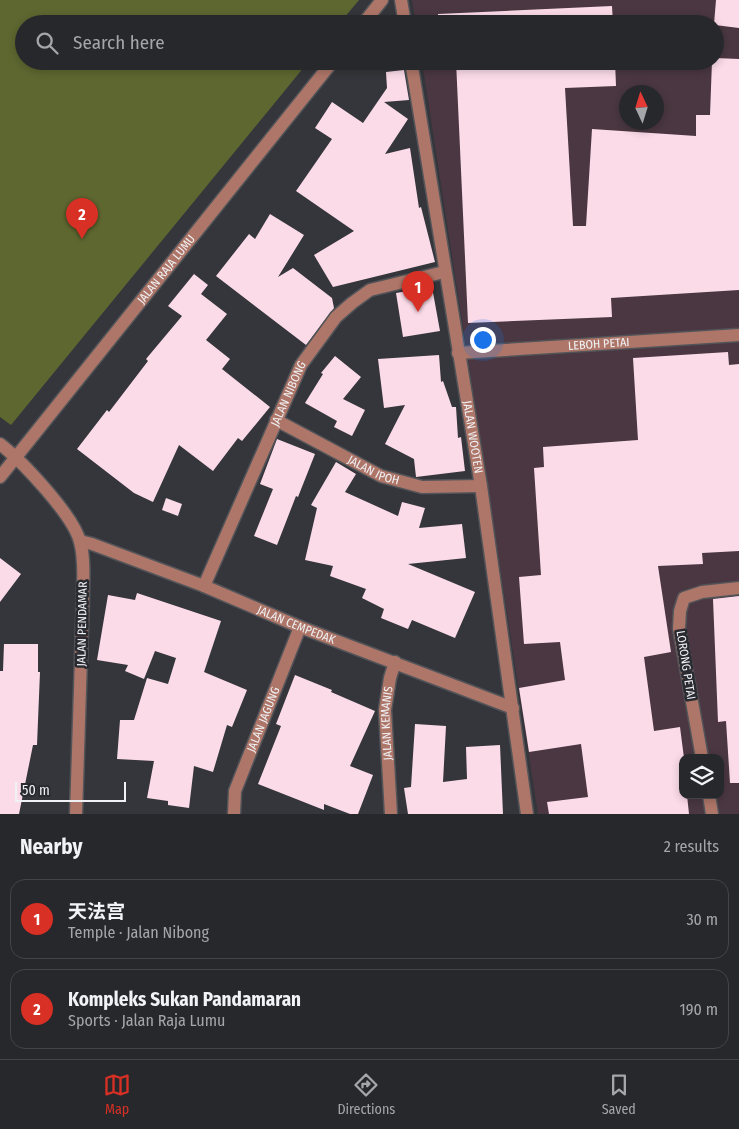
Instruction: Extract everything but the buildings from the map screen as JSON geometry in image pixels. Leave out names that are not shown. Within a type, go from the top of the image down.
[{"type":"street","points":[[370,15],[382,0]]},
{"type":"street","points":[[401,0],[404,15]]},
{"type":"street","name":"JALAN RAJA LUMU","points":[[0,477],[326,70]]},
{"type":"street","name":"JALAN WOOTEN","points":[[412,70],[444,272],[481,486],[527,814]]},
{"type":"street","name":"JALAN NIBONG","points":[[204,586],[301,365],[336,317],[370,290],[444,272]]},
{"type":"street","name":"LEBOH PETAI","points":[[458,353],[739,336]]},
{"type":"street","name":"JALAN IPOH","points":[[276,420],[381,476],[422,487],[481,486]]},
{"type":"street","name":"JALAN PENDAMAR","points":[[0,444],[16,457],[69,519],[80,541],[83,596],[76,814]]},
{"type":"street","name":"JALAN CEMPEDAK","points":[[80,541],[204,586],[300,627],[513,708]]},
{"type":"street","name":"LORONG PETAI","points":[[701,754],[679,628],[680,611],[684,598],[702,592],[739,588]]},
{"type":"street","name":"JALAN JAGUNG","points":[[234,814],[235,791],[300,627]]},
{"type":"street","name":"JALAN KEMANIS","points":[[391,814],[385,710],[390,678],[395,662]]},
{"type":"street","points":[[710,799],[712,814]]},
{"type":"shaded area","points":[[412,0],[739,0],[739,814],[538,814],[423,70],[724,70],[724,15],[414,15]]},
{"type":"green space","points":[[0,0],[359,0],[346,15],[15,15],[15,70],[302,70],[11,425],[0,417]]},
{"type":"place","name":"Kompleks Sukan Pandamaran","points":[[82,239]]},
{"type":"place","name":"天法宫","points":[[418,312]]}]
